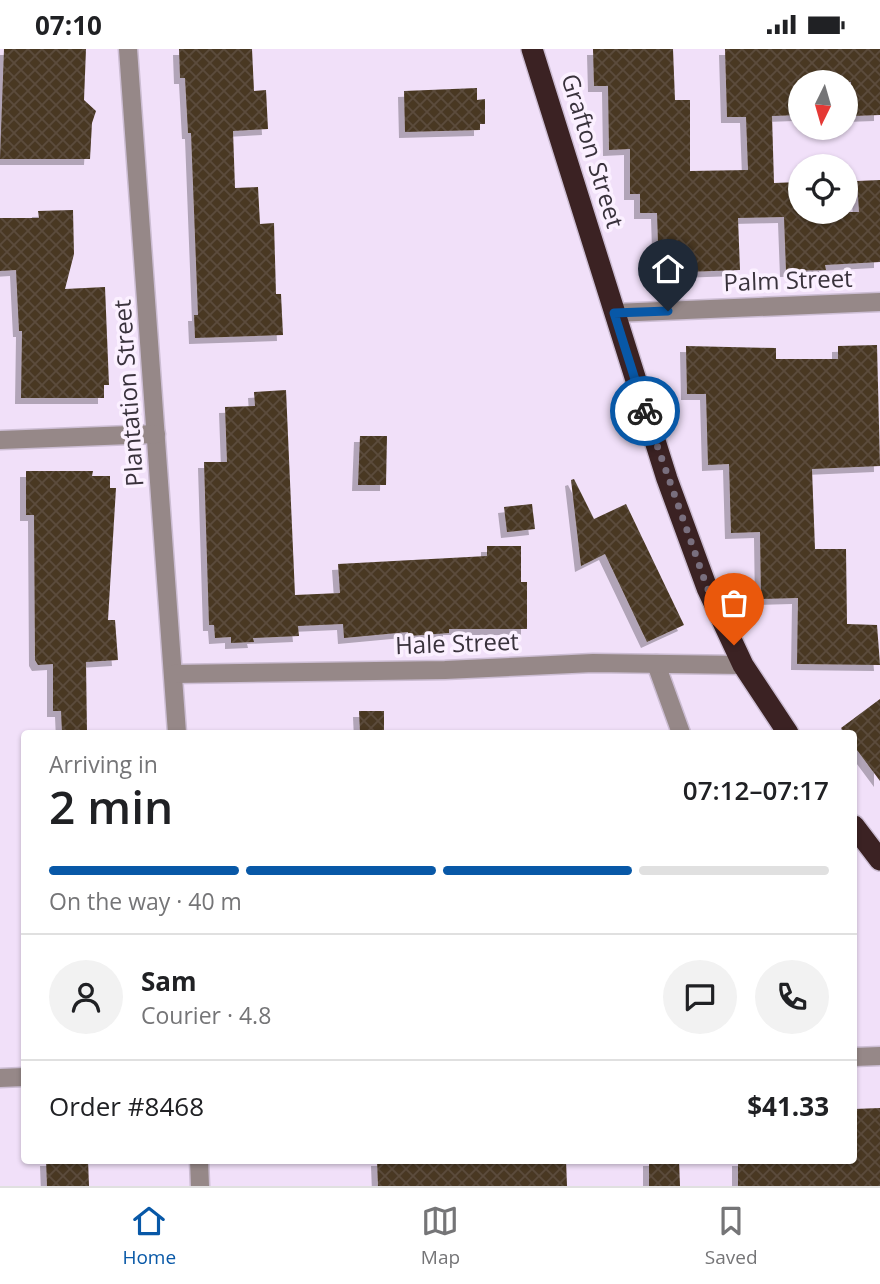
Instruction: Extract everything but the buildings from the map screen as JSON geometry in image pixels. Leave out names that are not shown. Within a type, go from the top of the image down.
[{"type":"highway","name":"Grafton Street","points":[[533,49],[614,313],[684,527],[707,587],[743,665],[786,730]]},
{"type":"highway","points":[[857,830],[880,860]]},
{"type":"street","name":"Plantation Street","points":[[128,49],[177,730]]},
{"type":"street","name":"Palm Street","points":[[614,313],[880,302]]},
{"type":"street","points":[[0,440],[156,434]]},
{"type":"street","points":[[656,664],[680,730]]},
{"type":"street","name":"Hale Street","points":[[174,674],[656,664],[743,665]]},
{"type":"street","points":[[857,1057],[880,1056]]},
{"type":"street","points":[[0,1078],[21,1077]]},
{"type":"street","points":[[199,1164],[200,1186]]},
{"type":"way so far","points":[[645,411],[707,587],[734,645]]},
{"type":"route","points":[[645,411],[614,313],[668,311]]}]
